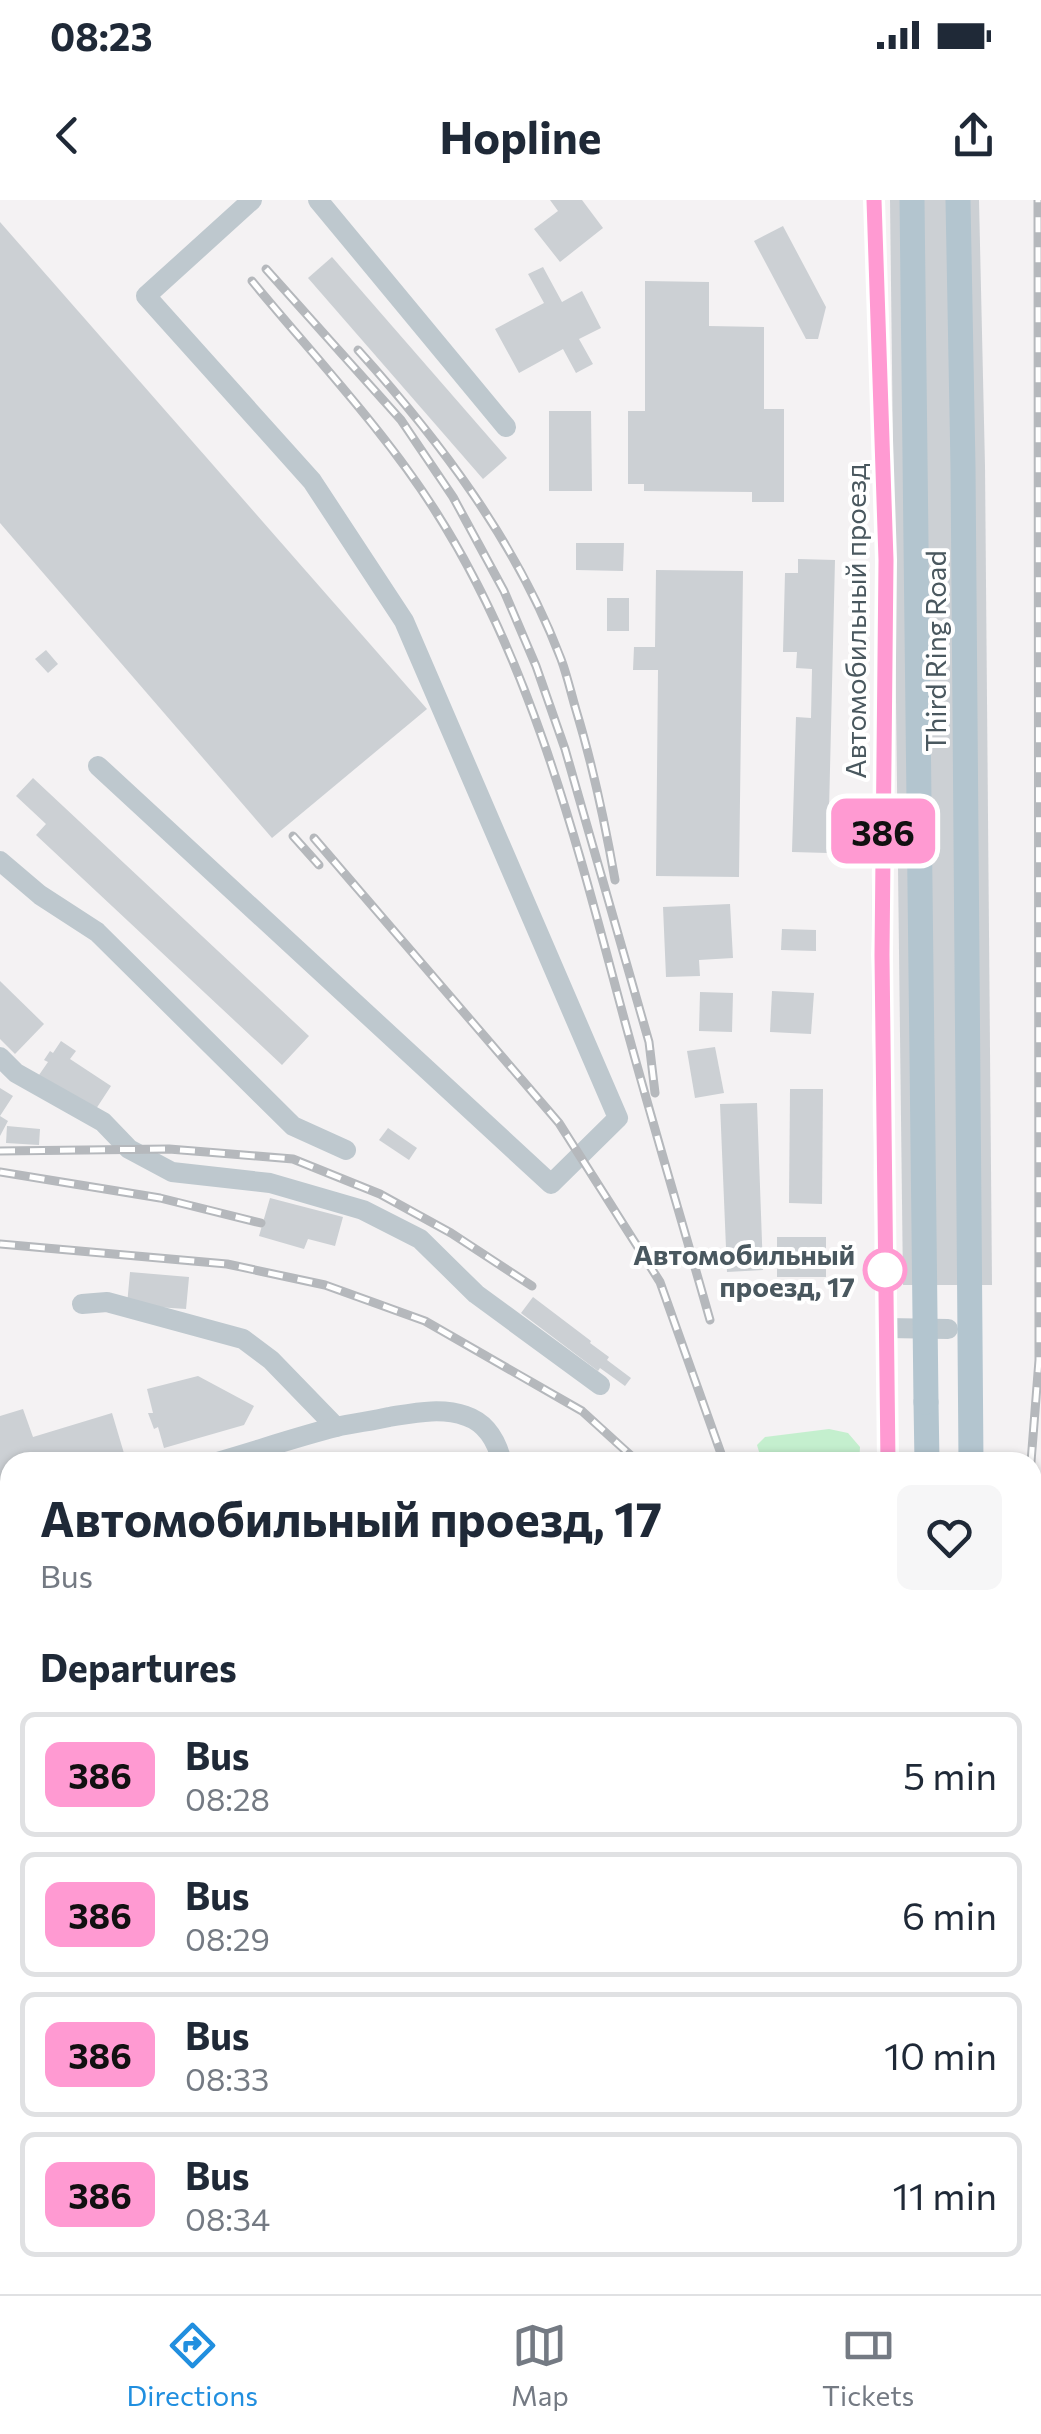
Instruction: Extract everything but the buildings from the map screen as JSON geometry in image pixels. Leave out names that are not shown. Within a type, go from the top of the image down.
[{"type":"main road","name":"Third Ring Road","points":[[912,200],[927,1452]]},
{"type":"main road","name":"Third Ring Road","points":[[958,200],[972,1452]]},
{"type":"street","points":[[98,766],[550,1184],[618,1118],[404,621],[312,481],[146,296],[252,200]]},
{"type":"street","points":[[318,200],[506,427]]},
{"type":"street","name":"Автомобильный проезд","points":[[874,200],[886,560],[882,955],[888,1452]]},
{"type":"street","points":[[0,861],[40,895],[97,932],[293,1126],[346,1150]]},
{"type":"street","points":[[0,1058],[16,1073],[103,1122],[129,1149],[172,1172],[270,1182],[363,1210],[420,1239],[476,1294],[600,1385]]},
{"type":"street","points":[[82,1304],[107,1302],[243,1339],[271,1360],[336,1427]]},
{"type":"street","points":[[886,1328],[948,1329]]},
{"type":"street","points":[[251,1452],[336,1427],[442,1411],[476,1420],[490,1434],[499,1452]]},
{"type":"green space","points":[[829,1429],[848,1433],[860,1452],[759,1452],[757,1445],[765,1437]]},
{"type":"railway","points":[[1032,1452],[1039,1360],[1038,200]]},
{"type":"railway","points":[[266,269],[401,420],[453,497],[504,591],[565,749],[649,1042],[655,1093]]},
{"type":"railway","points":[[252,281],[416,482],[470,571],[500,632],[550,760],[570,825],[710,1320]]},
{"type":"railway","points":[[358,350],[418,420],[474,495],[543,616],[563,665],[582,731],[615,880]]},
{"type":"railway","points":[[293,836],[319,865]]},
{"type":"railway","points":[[314,838],[559,1123],[660,1282],[720,1452]]},
{"type":"railway","points":[[0,1151],[169,1149],[293,1159],[380,1194],[451,1233],[532,1286]]},
{"type":"railway","points":[[0,1172],[160,1198],[261,1223]]},
{"type":"railway","points":[[0,1244],[227,1264],[325,1285],[425,1321],[582,1411],[627,1452]]},
{"type":"bus line","name":"386","points":[[874,200],[886,560],[882,955],[888,1452]]},
{"type":"place","name":"Автомобильный проезд, 17","points":[[885,1270]]}]
